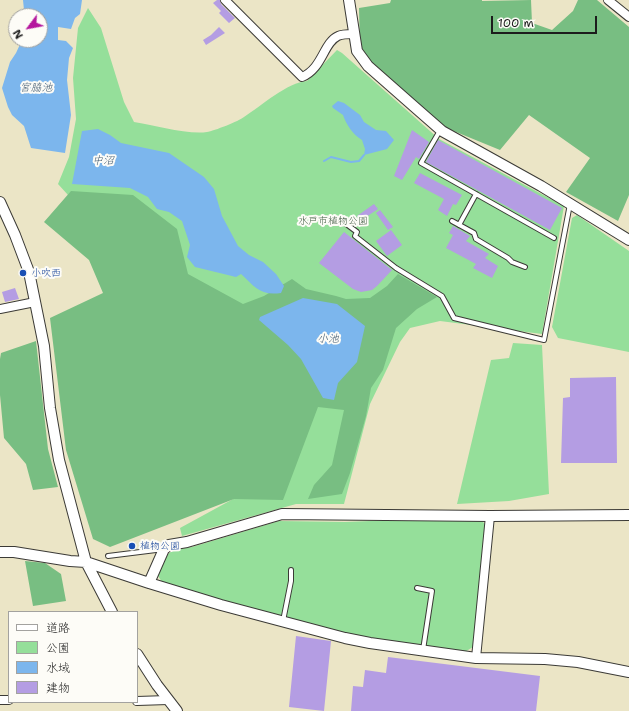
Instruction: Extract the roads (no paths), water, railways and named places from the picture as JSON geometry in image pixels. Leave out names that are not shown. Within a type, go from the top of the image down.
[{"type":"street","points":[[225,0],[302,78],[309,74],[318,65],[330,43],[338,36],[354,34]]},
{"type":"street","points":[[349,0],[357,51],[368,66],[442,131],[541,186],[629,240]]},
{"type":"street","points":[[608,0],[629,17]]},
{"type":"street","points":[[0,202],[25,261],[35,302],[44,346],[50,408],[59,460],[86,562],[111,611]]},
{"type":"street","points":[[0,309],[35,302]]},
{"type":"street","points":[[148,583],[164,549],[169,545],[208,536],[282,514],[490,516],[629,515]]},
{"type":"street","points":[[476,658],[490,516]]},
{"type":"street","points":[[0,552],[14,552],[70,561],[86,562],[221,605],[344,638],[476,658],[558,660],[578,662],[629,672]]},
{"type":"street","points":[[138,656],[157,685],[177,711]]},
{"type":"street","points":[[138,701],[168,700]]},
{"type":"lane","points":[[442,131],[438,134],[421,163],[554,238]]},
{"type":"lane","points":[[459,225],[476,194]]},
{"type":"lane","points":[[345,223],[357,232],[355,236],[396,268],[442,296],[454,318],[544,340],[570,204]]},
{"type":"lane","points":[[452,221],[474,233],[476,239],[508,258],[512,262],[525,267]]},
{"type":"lane","points":[[108,556],[164,549]]},
{"type":"lane","points":[[283,622],[292,570]]},
{"type":"lane","points":[[417,588],[432,591],[423,650]]},
{"type":"water","name":"宮脇池","points":[[23,0],[82,0],[80,14],[75,18],[71,29],[58,27],[58,40],[66,41],[73,48],[69,58],[67,80],[71,115],[65,153],[31,148],[24,126],[12,115],[2,88],[10,62],[18,48],[48,48],[48,8],[24,8]]},
{"type":"water","points":[[338,101],[344,103],[360,115],[364,122],[376,130],[386,131],[394,140],[387,149],[364,155],[365,149],[362,140],[350,129],[343,115],[332,106]]},
{"type":"water","name":"中沼","points":[[98,129],[121,143],[169,153],[204,177],[214,189],[222,216],[238,246],[249,255],[263,262],[276,274],[284,286],[281,293],[274,294],[258,290],[241,274],[236,277],[195,267],[187,257],[190,245],[182,221],[169,212],[157,209],[148,197],[130,188],[72,184],[82,131]]},
{"type":"water","name":"小池","points":[[303,298],[337,304],[365,326],[357,362],[338,383],[334,400],[323,398],[301,359],[288,345],[259,320],[260,317]]},
{"type":"waterway","points":[[324,161],[331,157],[351,162],[359,161],[364,155]]},
{"type":"place","name":"小吹西","points":[[23,273]]},
{"type":"place","name":"植物公園","points":[[132,546]]},
{"type":"park label","name":"水戸市植物公園","points":[[333,221]]}]
